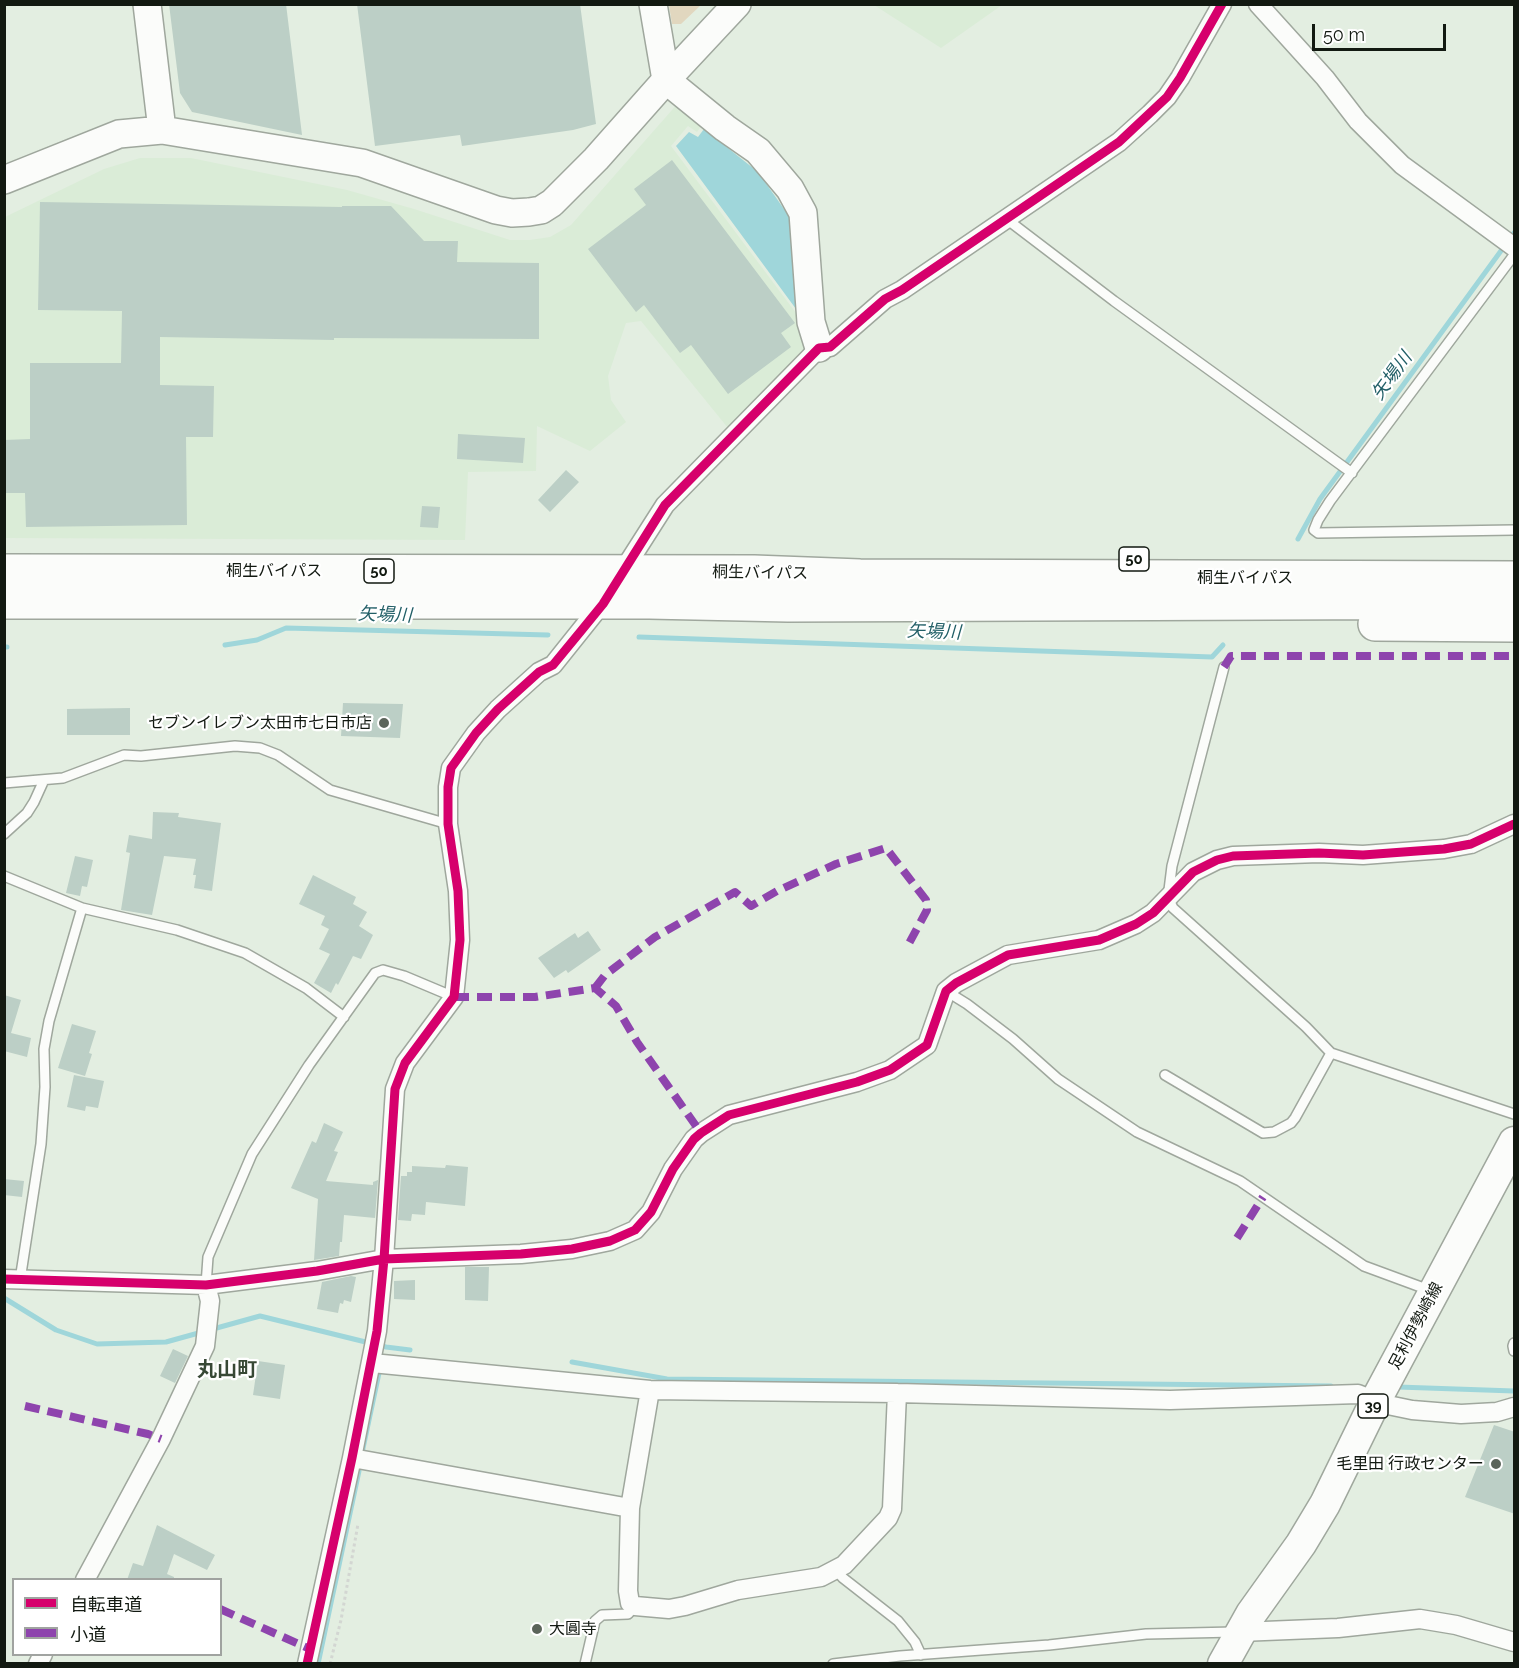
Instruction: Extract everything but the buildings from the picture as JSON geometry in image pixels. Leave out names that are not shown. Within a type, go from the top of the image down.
[{"type":"highway","name":"50","points":[[754,572],[882,557],[1475,562],[1515,560]]},
{"type":"highway","name":"桐生バイパス","points":[[4,571],[754,572],[1350,590],[1515,602]]},
{"type":"highway","name":"桐生バイパス","points":[[4,602],[603,604],[649,602],[788,605],[1350,590],[1515,578]]},
{"type":"highway","name":"50","points":[[788,605],[864,620],[1515,625]]},
{"type":"main road","name":"足利伊勢崎線","points":[[1223,1664],[1240,1632],[1301,1544],[1325,1504],[1376,1400],[1515,1142]]},
{"type":"street","points":[[147,4],[162,129]]},
{"type":"street","points":[[653,4],[666,80],[725,128],[758,151],[789,189],[803,213],[811,322],[819,348]]},
{"type":"street","points":[[4,180],[119,134],[162,129],[362,163],[496,210],[512,213],[541,210],[552,203],[596,159],[737,4]]},
{"type":"street","points":[[307,1664],[377,1331],[395,1089],[405,1063],[454,998],[460,940],[458,891],[448,824],[448,787],[451,768],[461,752],[498,709],[539,672],[553,665],[603,604],[665,505],[819,348],[830,346],[885,299],[902,290],[1119,142],[1167,97],[1222,4]]},
{"type":"street","points":[[1258,4],[1325,78],[1358,121],[1402,165],[1515,247]]},
{"type":"street","points":[[12,1279],[206,1285],[317,1271],[384,1259],[521,1254],[573,1249],[610,1241],[635,1230],[651,1212],[673,1168],[701,1133],[729,1115],[857,1082],[890,1070],[927,1045],[946,991],[956,983],[1008,955],[1099,940],[1136,924],[1153,913],[1193,872],[1217,860],[1233,856],[1319,853],[1363,855],[1444,849],[1471,844],[1515,824]]},
{"type":"street","points":[[87,1578],[161,1439],[205,1346],[210,1300],[206,1285]]},
{"type":"street","points":[[372,1358],[650,1390],[1170,1400],[1358,1394],[1412,1410],[1461,1414],[1497,1412],[1515,1407]]},
{"type":"street","points":[[650,1390],[630,1508],[628,1591],[630,1603],[635,1606],[669,1609],[738,1590],[821,1577],[844,1565],[888,1518],[892,1509],[897,1393]]},
{"type":"street","points":[[352,1458],[630,1508]]},
{"type":"street","points":[[1240,1632],[1338,1628],[1420,1619],[1456,1625],[1515,1642]]},
{"type":"lane","points":[[1007,217],[1013,224],[1114,301],[1352,473]]},
{"type":"lane","points":[[1515,255],[1352,473],[1318,520],[1314,531],[1318,533],[1515,530]]},
{"type":"lane","points":[[1224,667],[1172,866],[1168,898],[1173,908],[1306,1027],[1331,1053],[1515,1114]]},
{"type":"lane","points":[[4,783],[63,778],[124,755],[141,756],[235,746],[260,748],[278,754],[330,790],[448,824]]},
{"type":"lane","points":[[4,834],[27,813],[44,780]]},
{"type":"lane","points":[[4,876],[82,908],[177,930],[245,953],[306,988],[344,1017]]},
{"type":"lane","points":[[12,1279],[41,1144],[45,1088],[44,1049],[49,1022],[82,908]]},
{"type":"lane","points":[[206,1285],[208,1257],[252,1154],[309,1065],[375,973],[383,970],[404,976],[454,998]]},
{"type":"lane","points":[[946,991],[1013,1039],[1058,1079],[1137,1132],[1240,1181],[1364,1266],[1434,1292]]},
{"type":"lane","points":[[1165,1075],[1263,1133],[1274,1132],[1291,1123],[1295,1118],[1331,1053]]},
{"type":"lane","points":[[1515,1343],[1513,1346],[1515,1351]]},
{"type":"lane","points":[[836,1570],[898,1621],[915,1642],[921,1654]]},
{"type":"lane","points":[[585,1664],[595,1621],[602,1615],[628,1614],[635,1606]]},
{"type":"lane","points":[[833,1664],[1146,1634],[1240,1632]]},
{"type":"path","points":[[330,1664],[359,1518]]},
{"type":"shaded area","points":[[669,4],[701,5],[681,24],[672,24]]},
{"type":"shaded area","points":[[874,5],[1002,5],[941,48]]},
{"type":"shaded area","points":[[679,102],[704,122],[697,132],[688,126],[671,146],[799,317],[807,346],[728,428],[641,321],[626,323],[608,376],[611,400],[626,422],[590,451],[537,426],[536,471],[468,472],[465,540],[5,538],[5,217],[104,169],[140,158],[191,158],[347,190],[510,240],[550,237],[571,225]]},
{"type":"water","points":[[704,129],[758,172],[791,219],[799,310],[796,309],[676,146],[689,132],[698,137]]},
{"type":"waterway","name":"矢場川","points":[[1298,539],[1320,499],[1514,233]]},
{"type":"waterway","name":"矢場川","points":[[225,645],[257,640],[286,628],[548,635]]},
{"type":"waterway","name":"矢場川","points":[[639,637],[1212,657],[1223,645]]},
{"type":"waterway","points":[[4,1298],[56,1330],[97,1344],[166,1342],[260,1316],[386,1347],[410,1350]]},
{"type":"waterway","points":[[572,1362],[667,1379],[1331,1386]]},
{"type":"waterway","points":[[362,1453],[379,1373]]},
{"type":"waterway","points":[[1398,1387],[1514,1391]]},
{"type":"waterway","points":[[318,1664],[359,1471]]},
{"type":"marked path","points":[[1224,667],[1231,656],[1514,656]]},
{"type":"marked path","points":[[595,988],[605,975],[655,937],[735,892],[751,906],[777,891],[836,864],[886,848],[926,900],[927,910],[907,947]]},
{"type":"marked path","points":[[454,997],[535,997],[595,988],[616,1006],[637,1042],[701,1133]]},
{"type":"marked path","points":[[1237,1238],[1263,1197]]},
{"type":"marked path","points":[[25,1406],[161,1439]]},
{"type":"marked path","points":[[222,1610],[310,1649]]},
{"type":"cycle path","points":[[307,1664],[377,1331],[395,1089],[405,1063],[454,997],[460,940],[458,891],[448,824],[448,787],[451,768],[476,733],[498,709],[539,672],[553,665],[603,604],[665,505],[819,348],[830,347],[885,299],[902,290],[1119,142],[1167,97],[1222,4]]},
{"type":"cycle path","points":[[4,1279],[206,1285],[317,1271],[384,1259],[521,1254],[572,1249],[610,1241],[635,1230],[651,1212],[673,1169],[694,1139],[701,1133],[729,1115],[857,1082],[890,1070],[927,1045],[946,991],[956,983],[1008,955],[1099,940],[1136,924],[1153,913],[1193,872],[1217,860],[1233,856],[1319,853],[1363,855],[1444,849],[1471,844],[1514,824]]},
{"type":"place","name":"セブンイレブン太田市七日市店","points":[[384,723]]},
{"type":"place","name":"毛里田 行政センター","points":[[1496,1464]]},
{"type":"place","name":"大圓寺","points":[[537,1629]]},
{"type":"district","name":"丸山町","points":[[227,1370]]}]
